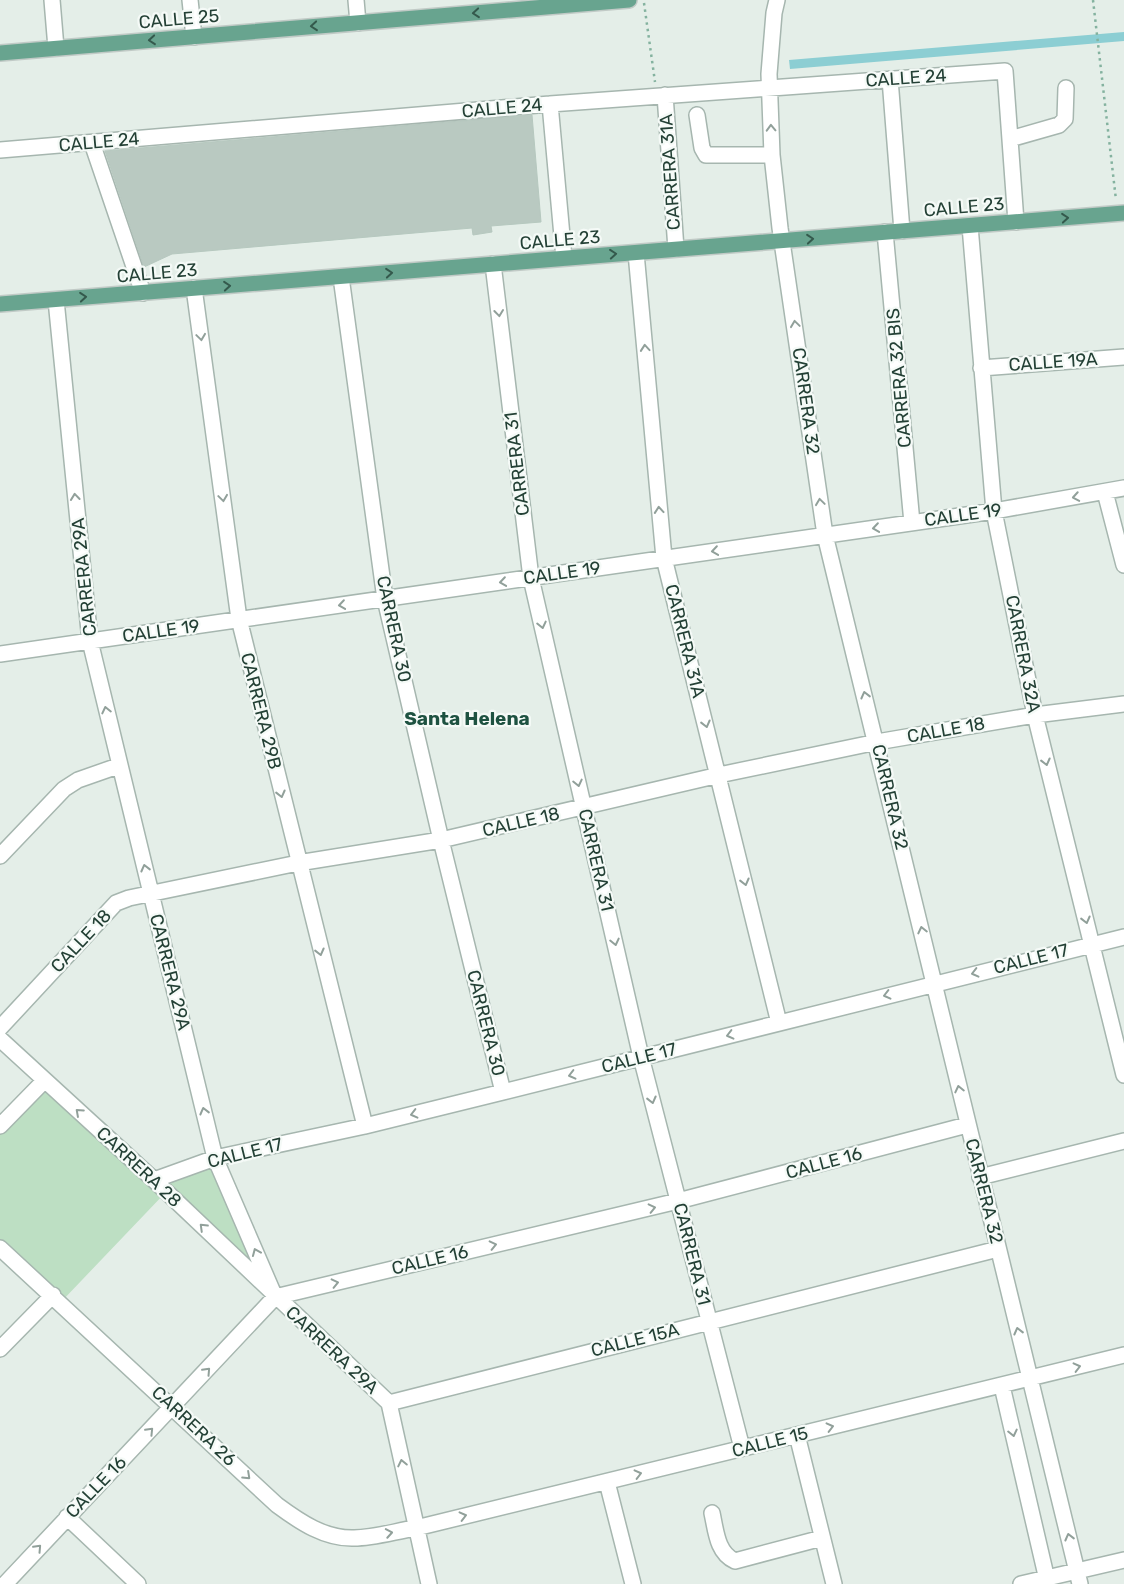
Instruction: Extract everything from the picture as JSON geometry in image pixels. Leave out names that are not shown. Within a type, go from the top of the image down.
[{"type":"main road","name":"CALLE 25","points":[[0,53],[358,23],[507,5],[629,0]]},
{"type":"main road","name":"CALLE 23","points":[[0,304],[1121,213]]},
{"type":"street","points":[[52,0],[56,48]]},
{"type":"street","points":[[190,0],[194,37]]},
{"type":"street","points":[[356,0],[358,23]]},
{"type":"street","name":"CARRERA 32","points":[[777,0],[769,81],[772,155],[782,241],[825,535],[877,742],[967,1125],[1079,1578]]},
{"type":"street","name":"CALLE 24","points":[[0,150],[92,144],[661,95],[769,81],[890,79],[1004,71],[1010,139]]},
{"type":"street","points":[[890,79],[902,231]]},
{"type":"street","points":[[1016,222],[1010,139],[1059,125],[1065,119],[1066,88]]},
{"type":"street","name":"CARRERA 31A","points":[[661,95],[676,249]]},
{"type":"street","points":[[550,104],[564,258]]},
{"type":"street","points":[[697,115],[702,148],[706,155],[772,155]]},
{"type":"street","points":[[92,144],[143,292]]},
{"type":"street","name":"CARRERA 32A","points":[[970,226],[994,511],[1034,715],[1124,1075]]},
{"type":"street","name":"CARRERA 32 BIS","points":[[886,232],[912,523]]},
{"type":"street","name":"CARRERA 31A","points":[[636,253],[664,558],[779,1022]]},
{"type":"street","name":"CARRERA 31","points":[[493,264],[531,578],[641,1057],[742,1448]]},
{"type":"street","name":"CARRERA 30","points":[[342,276],[385,598],[441,840],[503,1092]]},
{"type":"street","name":"CARRERA 29B","points":[[194,288],[239,619],[364,1126]]},
{"type":"street","name":"CARRERA 29A","points":[[56,300],[90,641],[118,766],[152,894],[215,1158],[276,1297],[389,1403],[429,1584]]},
{"type":"street","name":"CALLE 19A","points":[[981,368],[1124,357]]},
{"type":"street","name":"CALLE 19","points":[[0,654],[994,511],[1124,488]]},
{"type":"street","points":[[1104,492],[1124,565]]},
{"type":"street","name":"CALLE 18","points":[[0,1028],[116,903],[129,898],[298,863],[441,840],[719,775],[877,742],[1034,715],[1124,704]]},
{"type":"street","points":[[0,856],[64,790],[78,780],[118,766]]},
{"type":"street","name":"CALLE 17","points":[[154,1180],[215,1158],[364,1126],[1124,937]]},
{"type":"street","name":"CARRERA 28","points":[[0,1039],[154,1180],[276,1297]]},
{"type":"street","points":[[0,1126],[44,1081]]},
{"type":"street","name":"CALLE 16","points":[[5,1584],[276,1297],[678,1201],[967,1125]]},
{"type":"street","points":[[980,1177],[1124,1141]]},
{"type":"street","name":"CARRERA 26","points":[[0,1248],[53,1295],[277,1505],[302,1524],[331,1535],[354,1538],[416,1528]]},
{"type":"street","name":"CALLE 15A","points":[[389,1403],[998,1249]]},
{"type":"street","points":[[0,1349],[53,1295]]},
{"type":"street","name":"CALLE 15","points":[[416,1528],[1124,1355]]},
{"type":"street","points":[[1002,1386],[1048,1581]]},
{"type":"street","points":[[797,1435],[834,1584]]},
{"type":"street","points":[[607,1482],[633,1584]]},
{"type":"street","points":[[712,1513],[721,1550],[726,1558],[735,1561],[822,1538]]},
{"type":"street","points":[[67,1517],[138,1584]]},
{"type":"street","points":[[1021,1584],[1079,1578],[1124,1560]]},
{"type":"path","points":[[644,0],[661,95]]},
{"type":"path","points":[[1093,0],[1121,213]]},
{"type":"green space","points":[[44,1081],[154,1180],[215,1158],[275,1297],[166,1192],[61,1302],[0,1248],[0,1126]]},
{"type":"water","points":[[1124,32],[1124,41],[790,69],[789,60]]},
{"type":"building","points":[[532,115],[541,222],[491,226],[492,232],[473,235],[472,228],[172,254],[144,267],[105,151]]},
{"type":"district","name":"Santa Helena","points":[[467,718]]}]
